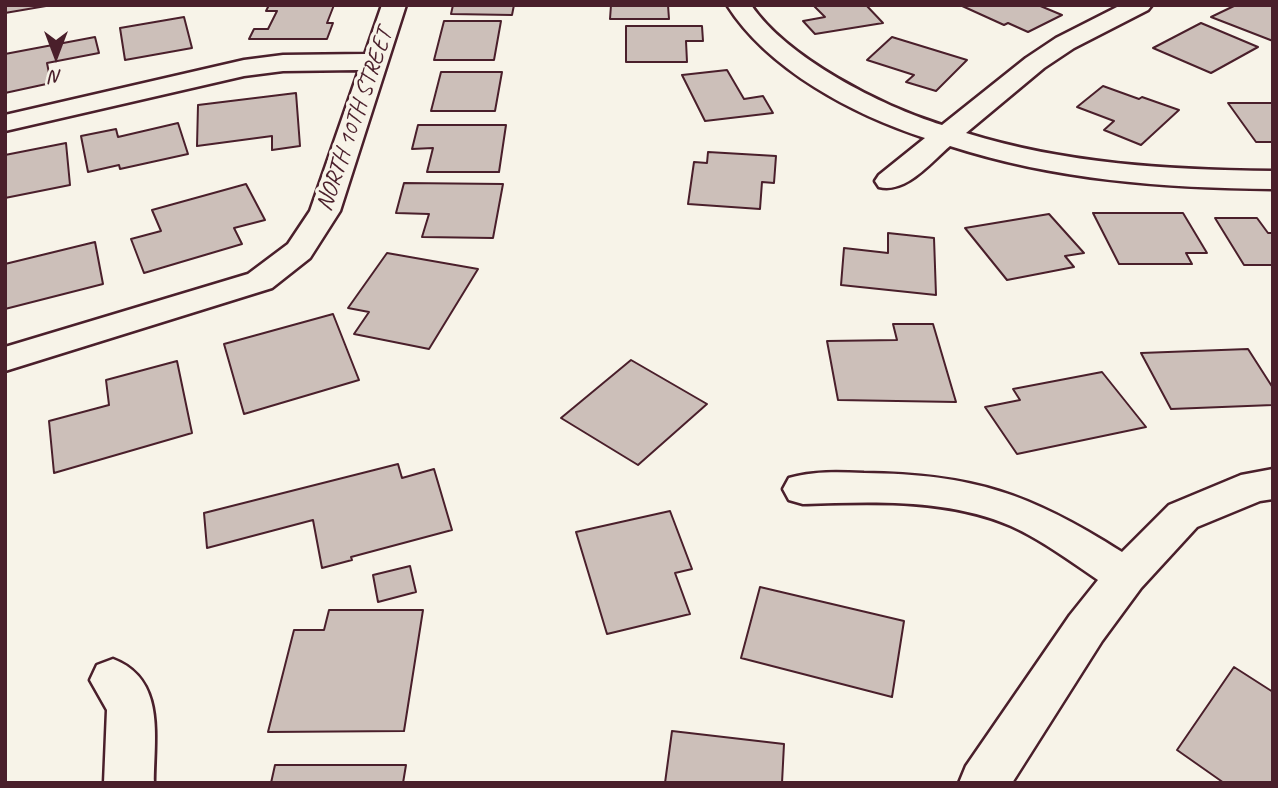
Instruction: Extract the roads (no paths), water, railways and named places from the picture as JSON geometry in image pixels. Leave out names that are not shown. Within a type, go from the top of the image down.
[{"type":"street","name":"NORTH 10TH STREET","points":[[5,359],[260,281],[299,251],[325,211],[394,5]]},
{"type":"street","points":[[739,5],[763,37],[799,65],[843,92],[905,121],[1055,164],[1172,179],[1273,180]]},
{"type":"street","points":[[890,181],[1035,63],[1065,43],[1140,5]]},
{"type":"street","points":[[5,123],[244,68],[283,63],[376,62]]},
{"type":"street","points":[[984,783],[1086,628],[1126,576],[1183,516],[1255,486],[1273,484]]},
{"type":"street","points":[[803,489],[870,487],[939,491],[982,499],[1027,516],[1126,576]]},
{"type":"street","points":[[113,680],[131,705],[129,783]]}]
